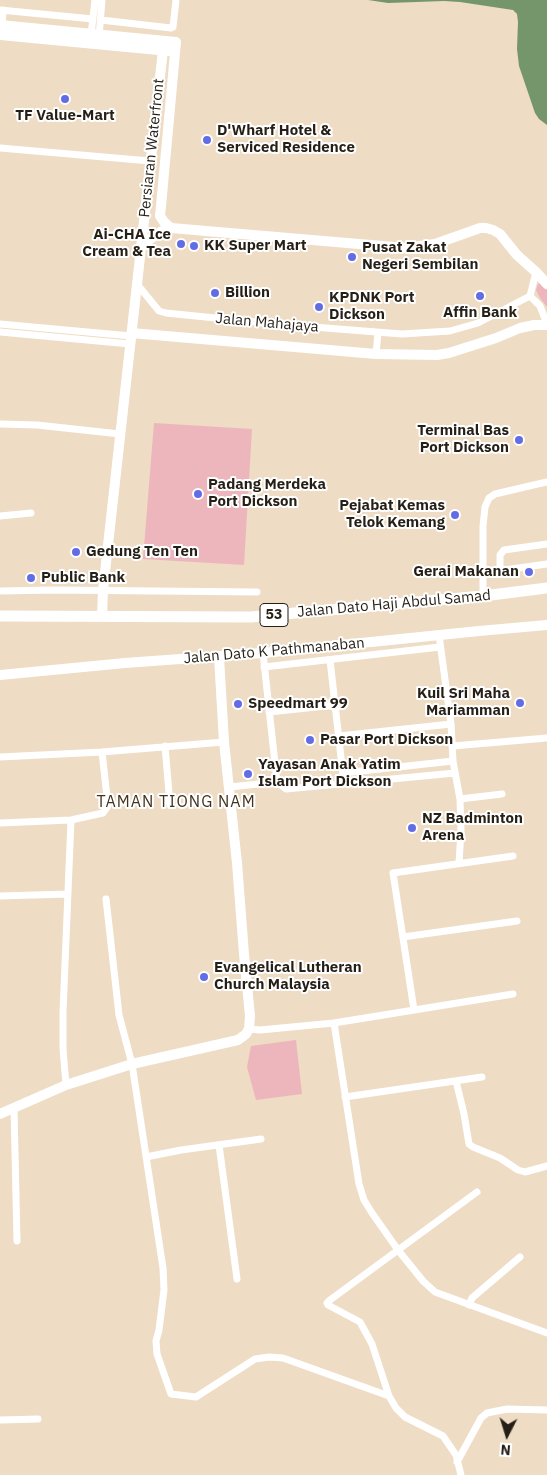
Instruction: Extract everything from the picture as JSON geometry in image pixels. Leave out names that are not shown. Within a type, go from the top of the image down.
[{"type":"main road","name":"Jalan Dato Haji Abdul Samad","points":[[0,616],[251,617],[483,596],[547,588]]},
{"type":"street","points":[[95,0],[92,19],[96,38]]},
{"type":"street","points":[[96,38],[102,0]]},
{"type":"street","points":[[100,20],[172,28],[176,0]]},
{"type":"street","points":[[92,19],[2,10],[1,30],[163,46]]},
{"type":"street","name":"Persiaran Waterfront","points":[[102,616],[103,590],[163,46],[176,42],[160,216],[171,228]]},
{"type":"street","points":[[0,148],[150,161]]},
{"type":"street","points":[[141,245],[162,231],[171,228],[406,248],[435,244],[480,228],[486,228],[500,234],[517,255],[547,284]]},
{"type":"street","points":[[0,332],[131,338],[376,354],[437,355],[496,338],[520,328],[547,324],[540,306],[530,296],[536,272]]},
{"type":"street","name":"Jalan Mahajaya","points":[[137,284],[159,311],[166,313],[402,334],[450,330],[478,323],[530,296]]},
{"type":"street","points":[[0,324],[131,338]]},
{"type":"street","points":[[376,354],[378,333]]},
{"type":"street","points":[[0,424],[36,425],[120,434]]},
{"type":"street","points":[[483,596],[482,526],[488,498],[496,494],[547,482]]},
{"type":"street","points":[[0,516],[31,513]]},
{"type":"street","points":[[500,570],[500,556],[504,550],[547,544]]},
{"type":"street","points":[[483,573],[547,564]]},
{"type":"street","points":[[0,591],[257,592]]},
{"type":"street","name":"Jalan Dato K Pathmanaban","points":[[0,675],[125,663],[263,653],[547,625]]},
{"type":"street","points":[[439,636],[451,724],[455,774],[460,799],[461,831],[458,864]]},
{"type":"street","points":[[264,667],[440,647]]},
{"type":"street","points":[[263,653],[277,782]]},
{"type":"street","points":[[0,1114],[66,1085],[132,1064],[238,1040],[249,1030],[250,1016],[230,787],[224,742],[219,657]]},
{"type":"street","points":[[330,660],[344,784]]},
{"type":"street","points":[[269,712],[336,705]]},
{"type":"street","points":[[339,736],[451,724]]},
{"type":"street","points":[[453,746],[547,738]]},
{"type":"street","points":[[0,757],[102,752],[224,742]]},
{"type":"street","points":[[166,746],[170,805]]},
{"type":"street","points":[[0,823],[71,820],[103,813],[108,806],[102,752]]},
{"type":"street","points":[[343,773],[454,761]]},
{"type":"street","points":[[230,787],[277,782],[286,789],[455,774]]},
{"type":"street","points":[[460,799],[502,794]]},
{"type":"street","points":[[66,1085],[63,1049],[63,1012],[71,820]]},
{"type":"street","points":[[414,1010],[393,873],[513,856]]},
{"type":"street","points":[[0,896],[68,894]]},
{"type":"street","points":[[106,899],[119,1014],[132,1064],[161,1251],[164,1290],[156,1341],[157,1354],[171,1394],[196,1397],[255,1358],[269,1357],[283,1358],[389,1396]]},
{"type":"street","points":[[403,937],[517,920]]},
{"type":"street","points":[[249,1030],[334,1023],[512,994]]},
{"type":"street","points":[[334,1023],[359,1184],[364,1200],[398,1250],[423,1281],[435,1292],[547,1333]]},
{"type":"street","points":[[345,1097],[482,1077]]},
{"type":"street","points":[[456,1080],[469,1144],[473,1148],[500,1158],[518,1170],[525,1172],[547,1166]]},
{"type":"street","points":[[14,1108],[17,1241]]},
{"type":"street","points":[[146,1157],[261,1140]]},
{"type":"street","points":[[219,1145],[237,1279]]},
{"type":"street","points":[[461,1475],[456,1455],[443,1436],[405,1416],[396,1408],[389,1396],[372,1344],[360,1322],[327,1303],[477,1192]]},
{"type":"street","points":[[469,1305],[472,1298],[520,1257]]},
{"type":"street","points":[[457,1462],[481,1418],[487,1413],[507,1409],[547,1410]]},
{"type":"street","points":[[0,1420],[38,1419]]},
{"type":"shaded area","points":[[368,0],[547,0],[547,125],[535,113],[519,66],[517,49],[518,22],[517,14],[513,10],[460,2],[388,3]]},
{"type":"shaded area","points":[[540,283],[547,290],[547,307],[536,290]]},
{"type":"shaded area","name":"Padang Merdeka Port Dickson","points":[[154,423],[252,429],[244,565],[143,559]]},
{"type":"shaded area","points":[[296,1040],[302,1094],[256,1100],[247,1067],[251,1046]]},
{"type":"place","name":"TF Value-Mart","points":[[65,99]]},
{"type":"place","name":"D'Wharf Hotel & Serviced Residence","points":[[207,140]]},
{"type":"place","name":"Ai-CHA Ice Cream & Tea","points":[[181,244]]},
{"type":"place","name":"KK Super Mart","points":[[194,246]]},
{"type":"place","name":"Pusat Zakat Negeri Sembilan","points":[[352,257]]},
{"type":"place","name":"Billion","points":[[215,293]]},
{"type":"place","name":"Affin Bank","points":[[480,296]]},
{"type":"place","name":"KPDNK Port Dickson","points":[[319,307]]},
{"type":"place","name":"Terminal Bas Port Dickson","points":[[519,440]]},
{"type":"place","name":"Padang Merdeka Port Dickson","points":[[198,494]]},
{"type":"place","name":"Pejabat Kemas Telok Kemang","points":[[455,515]]},
{"type":"place","name":"Gedung Ten Ten","points":[[76,552]]},
{"type":"place","name":"Gerai Makanan","points":[[529,572]]},
{"type":"place","name":"Public Bank","points":[[31,578]]},
{"type":"place","name":"Kuil Sri Maha Mariamman","points":[[520,703]]},
{"type":"place","name":"Speedmart 99","points":[[238,704]]},
{"type":"place","name":"Pasar Port Dickson","points":[[310,740]]},
{"type":"place","name":"Yayasan Anak Yatim Islam Port Dickson","points":[[248,774]]},
{"type":"place","name":"NZ Badminton Arena","points":[[412,828]]},
{"type":"place","name":"Evangelical Lutheran Church Malaysia","points":[[204,977]]},
{"type":"district","name":"TAMAN TIONG NAM","points":[[176,802]]}]
